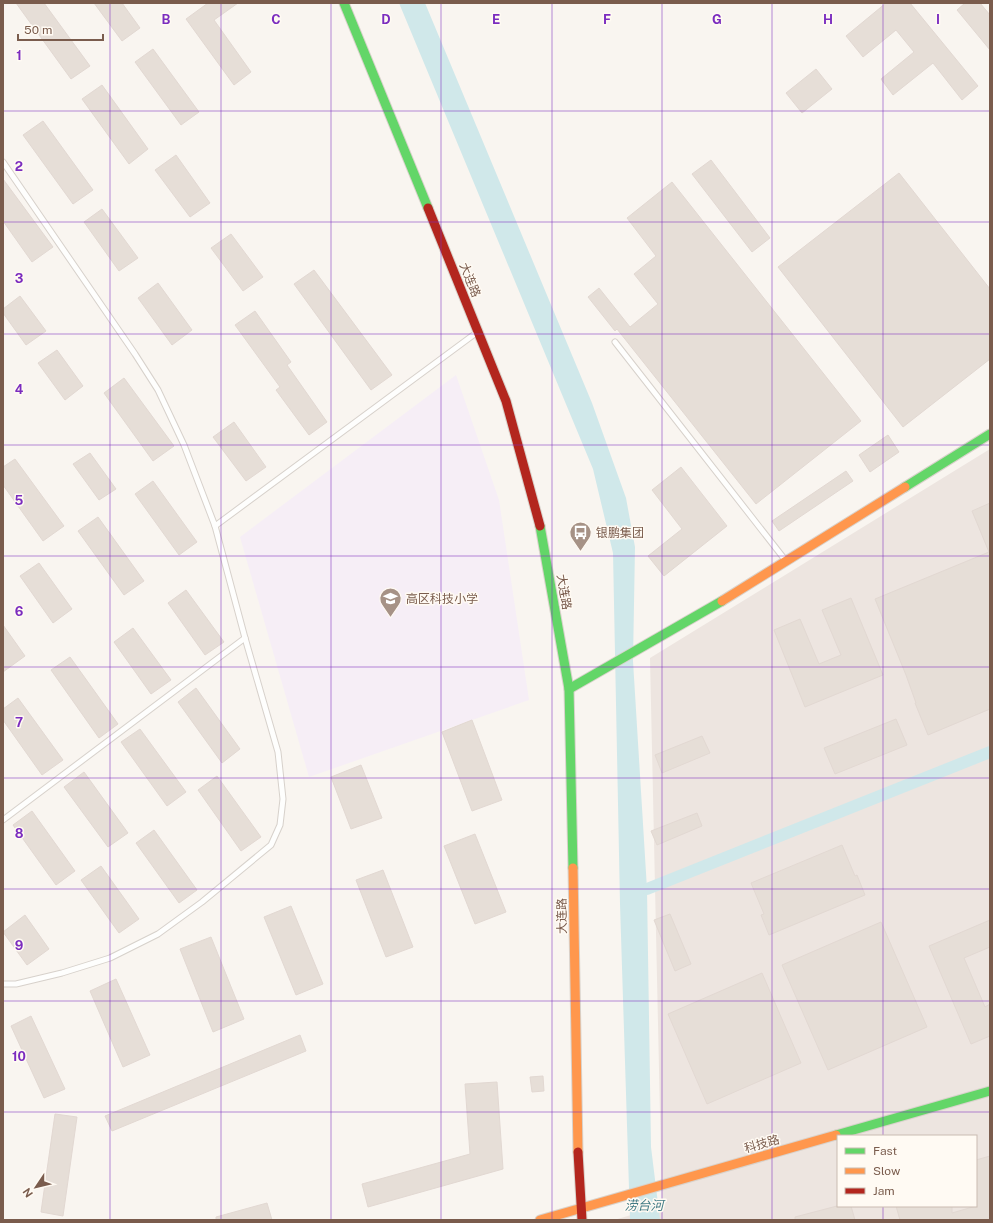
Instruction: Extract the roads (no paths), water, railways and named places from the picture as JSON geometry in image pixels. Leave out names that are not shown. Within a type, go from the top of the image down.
[{"type":"main road","name":"大连路","points":[[344,3],[506,401],[540,525],[569,689],[579,1174],[582,1220]]},
{"type":"main road","points":[[569,689],[639,650],[786,562],[990,434]]},
{"type":"main road","name":"科技路","points":[[540,1220],[990,1091]]},
{"type":"lane","points":[[3,162],[158,390],[184,445],[215,526],[278,752],[283,800],[280,825],[271,845],[202,902],[158,934],[110,958],[62,973],[16,984],[3,984]]},
{"type":"lane","points":[[215,526],[478,332]]},
{"type":"lane","points":[[615,342],[786,562]]},
{"type":"lane","points":[[3,820],[245,638]]},
{"type":"water","name":"涝台河","points":[[399,3],[425,3],[592,403],[626,498],[635,547],[633,661],[647,889],[651,1147],[660,1220],[630,1220],[620,904],[613,553],[593,469]]},
{"type":"waterway","points":[[647,889],[990,752]]},
{"type":"place","name":"银鹏集团","points":[[581,552]]},
{"type":"place","name":"高区科技小学","points":[[390,618]]}]
